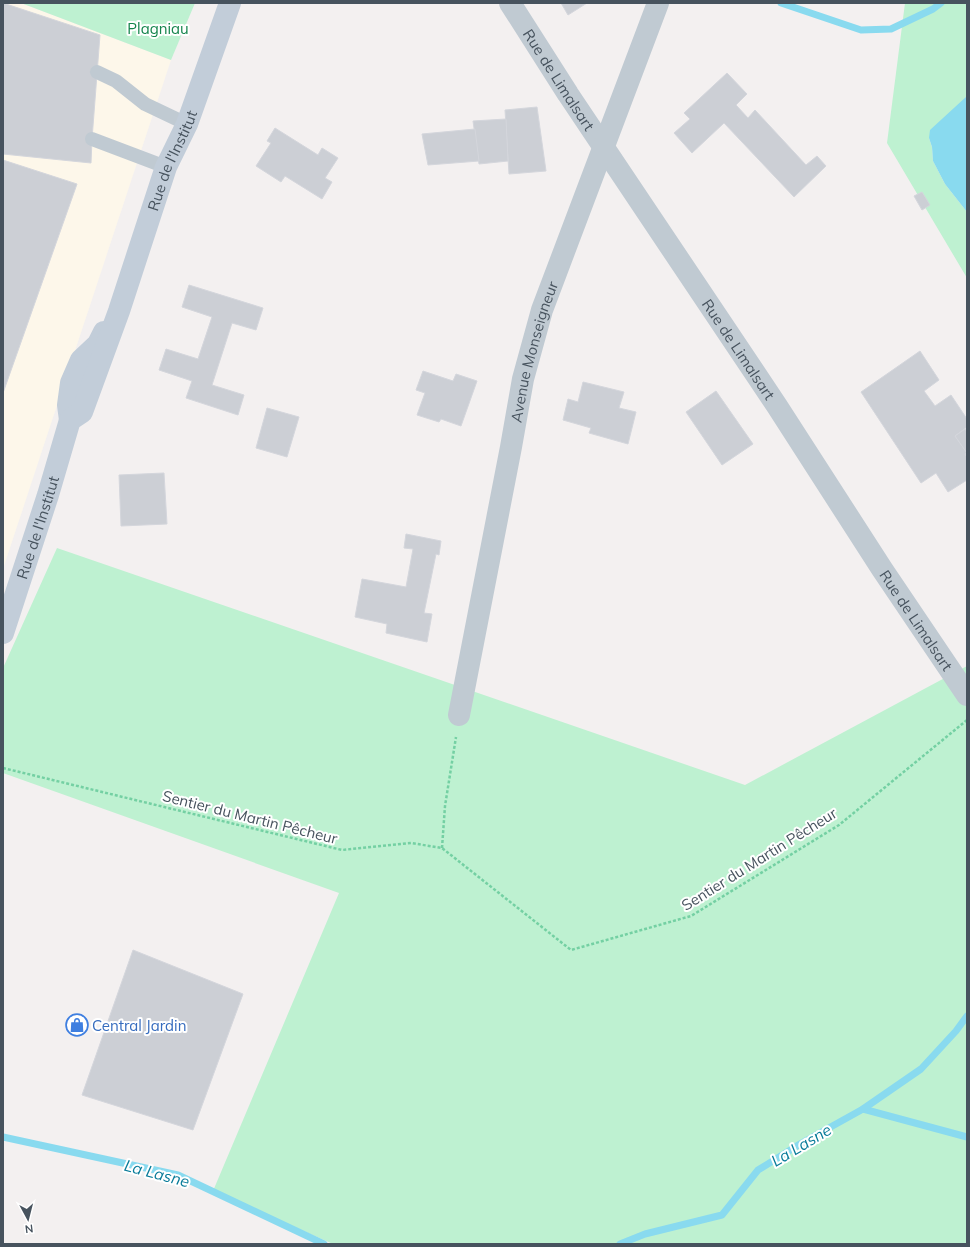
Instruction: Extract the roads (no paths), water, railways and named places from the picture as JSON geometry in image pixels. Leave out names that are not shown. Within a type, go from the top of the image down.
[{"type":"street","name":"Rue de l'Institut","points":[[3,633],[48,496],[70,420],[82,412],[117,318],[166,167],[187,124],[230,3]]},
{"type":"street","name":"Rue de Limalsart","points":[[510,3],[604,148],[777,406],[882,568],[967,695]]},
{"type":"street","name":"Avenue Monseigneur","points":[[459,715],[523,378],[542,310],[658,3]]},
{"type":"lane","points":[[97,72],[116,81],[145,104],[187,124]]},
{"type":"lane","points":[[92,139],[166,167]]},
{"type":"water","points":[[967,96],[967,212],[945,184],[933,161],[932,147],[929,138],[930,130]]},
{"type":"waterway","points":[[781,3],[861,30],[891,29],[933,9],[941,3]]},
{"type":"waterway","name":"La Lasne","points":[[620,1244],[645,1234],[722,1215],[758,1170],[800,1144],[863,1109],[921,1069],[956,1031],[967,1016]]},
{"type":"waterway","points":[[863,1109],[967,1137]]},
{"type":"waterway","name":"La Lasne","points":[[3,1137],[178,1175],[324,1244]]},
{"type":"place","name":"Central Jardin","points":[[77,1025]]},
{"type":"park label","name":"Plagniau","points":[[158,28]]}]
